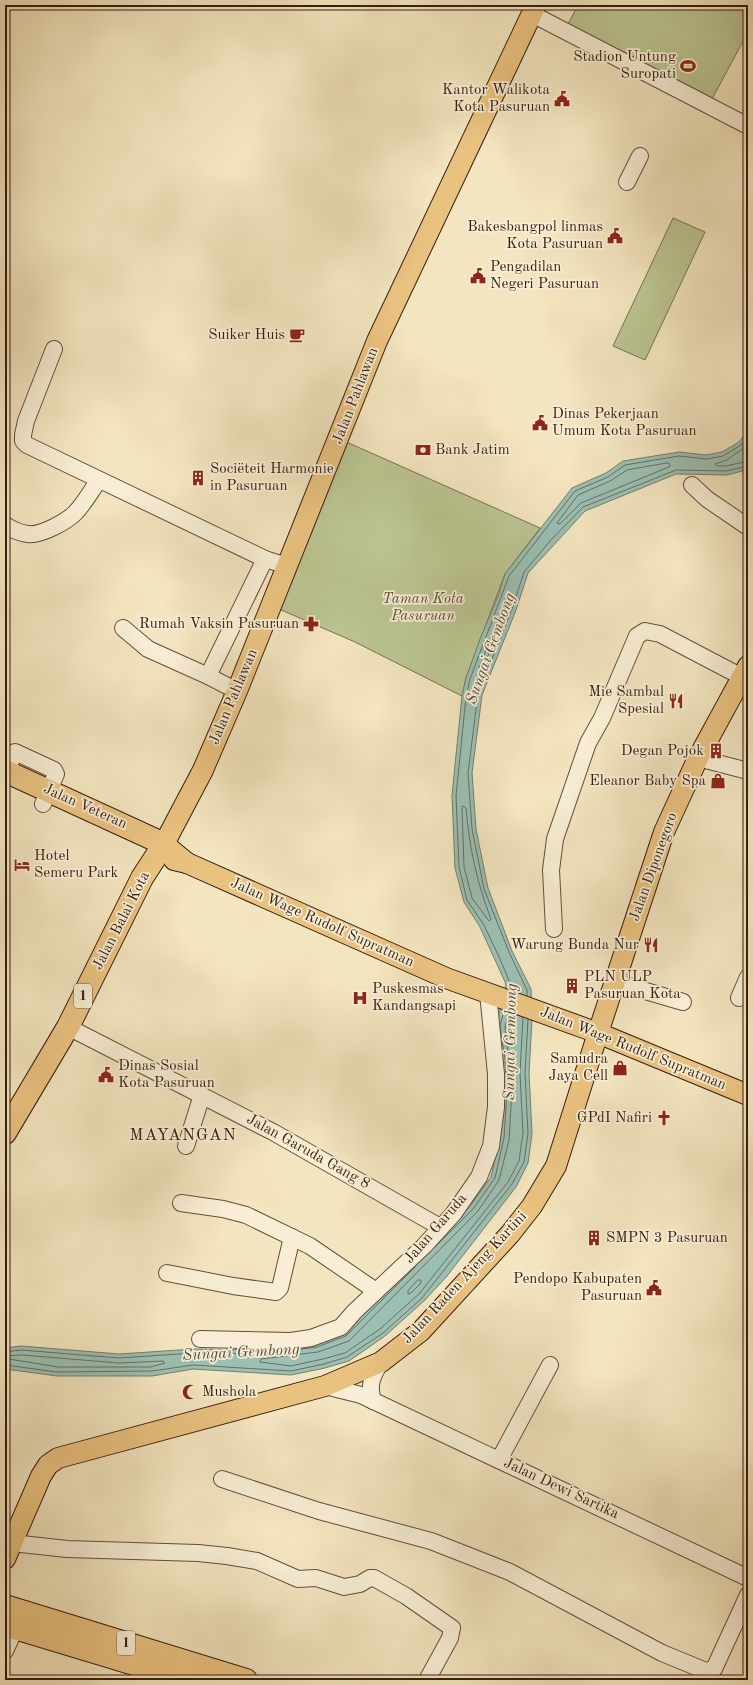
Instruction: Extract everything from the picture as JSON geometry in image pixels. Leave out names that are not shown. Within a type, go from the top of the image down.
[{"type":"highway","name":"Jalan Veteran","points":[[5,777],[46,798],[160,850]]},
{"type":"highway","name":"Jalan Balai Kota","points":[[5,1133],[68,1027],[142,878],[160,850]]},
{"type":"highway","name":"1","points":[[5,1606],[246,1680]]},
{"type":"highway","name":"1","points":[[10,1627],[187,1680]]},
{"type":"main road","name":"Jalan Pahlawan","points":[[160,850],[203,770],[237,691],[286,566],[330,462],[377,341],[534,10]]},
{"type":"main road","name":"Jalan Diponegoro","points":[[598,1033],[664,832],[698,758],[745,671]]},
{"type":"main road","name":"Jalan Wage Rudolf Supratman","points":[[160,850],[446,978],[598,1033],[748,1095]]},
{"type":"main road","name":"Jalan Raden Ajeng Kartini","points":[[8,1551],[40,1476],[48,1465],[58,1458],[326,1386],[381,1362],[421,1331],[510,1234],[550,1179],[556,1166],[598,1033]]},
{"type":"street","points":[[534,10],[748,126]]},
{"type":"street","points":[[627,182],[640,156]]},
{"type":"street","points":[[54,349],[26,421],[23,441],[37,451],[98,480],[265,559],[286,566]]},
{"type":"street","points":[[5,525],[12,530],[28,534],[38,533],[52,528],[75,512],[98,480]]},
{"type":"street","points":[[692,485],[707,499],[748,527]]},
{"type":"street","points":[[208,676],[265,559]]},
{"type":"street","points":[[123,628],[148,649],[237,691]]},
{"type":"street","points":[[554,929],[551,870],[555,839],[588,743],[602,718],[637,636],[645,631],[660,634],[745,671]]},
{"type":"street","points":[[5,777],[10,749],[56,772],[46,798]]},
{"type":"street","points":[[698,758],[748,771]]},
{"type":"street","points":[[739,998],[748,977]]},
{"type":"street","points":[[614,982],[683,1002]]},
{"type":"street","name":"Jalan Garuda","points":[[200,1339],[291,1342],[311,1338],[341,1328],[354,1312],[424,1246],[454,1213],[479,1177],[491,1146],[496,1107],[492,994]]},
{"type":"street","name":"Jalan Garuda Gang 8","points":[[68,1027],[273,1132],[440,1227]]},
{"type":"street","points":[[186,1146],[202,1095]]},
{"type":"street","points":[[181,1203],[223,1209],[246,1215],[292,1237],[334,1261],[376,1291]]},
{"type":"street","points":[[167,1272],[233,1286],[276,1292],[280,1288],[292,1237]]},
{"type":"street","points":[[373,1401],[370,1384],[374,1373],[381,1362]]},
{"type":"street","points":[[499,1460],[550,1365]]},
{"type":"street","name":"Jalan Dewi Sartika","points":[[326,1386],[349,1391],[373,1401],[748,1578]]},
{"type":"street","points":[[222,1479],[319,1511],[431,1541],[503,1570],[662,1653],[706,1671],[714,1669],[748,1596]]},
{"type":"street","points":[[8,1551],[81,1549],[178,1552],[226,1556],[257,1561],[298,1579],[316,1578],[344,1587],[360,1584],[370,1578],[374,1578],[401,1592],[452,1628],[450,1638],[427,1680]]},
{"type":"street","points":[[5,1651],[10,1627]]},
{"type":"green space","name":"Stadion Untung Suropati","points":[[578,5],[748,5],[748,32],[712,99],[567,26]]},
{"type":"green space","points":[[673,218],[705,232],[645,360],[613,346]]},
{"type":"green space","name":"Taman Kota Pasuruan","points":[[342,440],[540,528],[505,574],[466,678],[462,696],[355,642],[272,606]]},
{"type":"water","name":"Sungai Gembong","points":[[748,430],[748,469],[746,470],[727,475],[676,474],[585,511],[528,573],[516,610],[482,695],[472,773],[476,829],[488,888],[512,951],[531,989],[532,1019],[529,1073],[532,1134],[528,1163],[516,1187],[447,1276],[425,1300],[385,1336],[349,1361],[325,1368],[291,1375],[193,1369],[152,1376],[57,1376],[5,1369],[5,1348],[21,1346],[119,1354],[194,1349],[265,1350],[317,1343],[444,1234],[470,1206],[491,1177],[500,1138],[503,1090],[496,1026],[506,984],[480,927],[464,902],[455,868],[452,796],[462,696],[466,678],[505,574],[572,488],[606,473],[623,461],[679,452],[706,455],[722,452],[739,442]]},
{"type":"place","name":"Stadion Untung Suropati","points":[[688,66]]},
{"type":"place","name":"Kantor Walikota Kota Pasuruan","points":[[562,99]]},
{"type":"place","name":"Bakesbangpol linmas Kota Pasuruan","points":[[615,236]]},
{"type":"place","name":"Pengadilan Negeri Pasuruan","points":[[478,276]]},
{"type":"place","name":"Suiker Huis","points":[[297,335]]},
{"type":"place","name":"Dinas Pekerjaan Umum Kota Pasuruan","points":[[540,423]]},
{"type":"place","name":"Bank Jatim","points":[[423,450]]},
{"type":"place","name":"Sociëteit Harmonie in Pasuruan","points":[[198,478]]},
{"type":"place","name":"Rumah Vaksin Pasuruan","points":[[311,624]]},
{"type":"place","name":"Mie Sambal Spesial","points":[[676,701]]},
{"type":"place","name":"Degan Pojok","points":[[716,751]]},
{"type":"place","name":"Eleanor Baby Spa","points":[[718,781]]},
{"type":"place","name":"Hotel Semeru Park","points":[[22,865]]},
{"type":"place","name":"Warung Bunda Nur","points":[[651,945]]},
{"type":"place","name":"PLN ULP Pasuruan Kota","points":[[572,986]]},
{"type":"place","name":"Puskesmas Kandangsapi","points":[[360,998]]},
{"type":"place","name":"Samudra Jaya Cell","points":[[620,1068]]},
{"type":"place","name":"Dinas Sosial Kota Pasuruan","points":[[106,1075]]},
{"type":"place","name":"GPdI Nafiri","points":[[664,1118]]},
{"type":"place","name":"SMPN 3 Pasuruan","points":[[594,1238]]},
{"type":"place","name":"Pendopo Kabupaten Pasuruan","points":[[654,1288]]},
{"type":"place","name":"Mushola","points":[[190,1392]]},
{"type":"district","name":"MAYANGAN","points":[[183,1135]]}]
